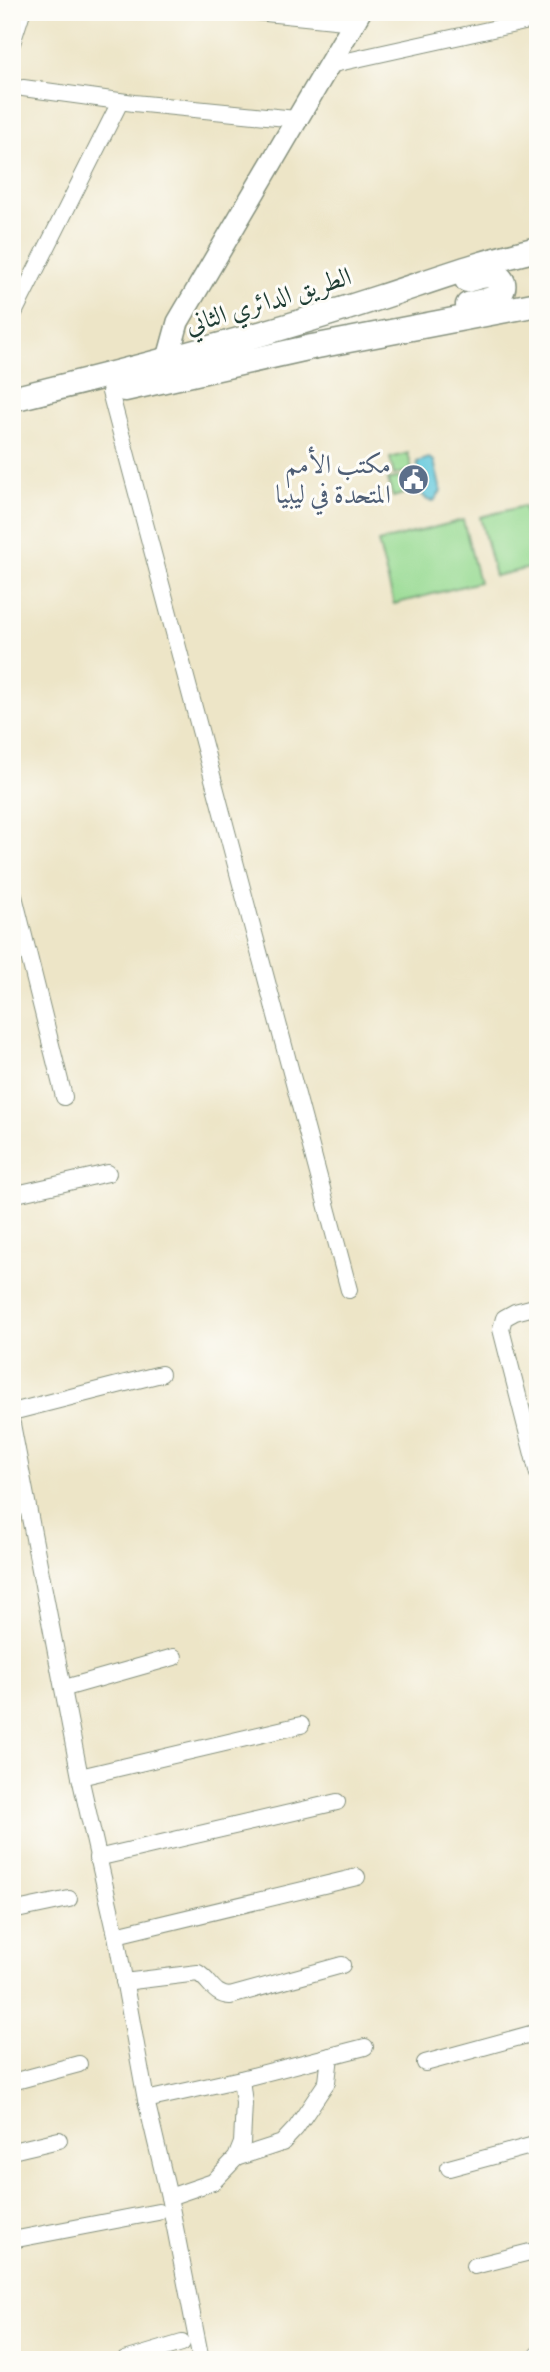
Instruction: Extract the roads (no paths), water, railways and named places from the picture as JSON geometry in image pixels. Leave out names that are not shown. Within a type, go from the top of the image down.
[{"type":"highway","name":"الطريق الدائري الثاني","points":[[12,400],[167,362],[380,298],[454,272],[538,249]]},
{"type":"highway","points":[[312,347],[370,329],[488,299],[497,296],[503,290],[503,284],[500,278],[486,275],[380,298]]},
{"type":"highway","name":"الطريق الدائري الثاني","points":[[12,417],[312,347],[538,304]]},
{"type":"main road","points":[[167,362],[178,322],[357,17]]},
{"type":"street","points":[[12,43],[22,12]]},
{"type":"street","points":[[256,12],[357,17]]},
{"type":"street","points":[[329,65],[538,19]]},
{"type":"street","points":[[23,88],[120,102],[296,119]]},
{"type":"street","points":[[12,317],[120,102]]},
{"type":"street","points":[[110,392],[349,1290]]},
{"type":"street","points":[[12,888],[64,1097]]},
{"type":"street","points":[[12,1195],[108,1173]]},
{"type":"street","points":[[538,1306],[504,1318],[500,1329],[538,1475]]},
{"type":"street","points":[[12,1412],[161,1374]]},
{"type":"street","points":[[12,1424],[65,1688],[80,1777],[116,1935],[146,2100],[169,2197],[201,2360]]},
{"type":"street","points":[[65,1688],[174,1657]]},
{"type":"street","points":[[80,1777],[301,1725]]},
{"type":"street","points":[[97,1858],[337,1802]]},
{"type":"street","points":[[116,1935],[357,1877]]},
{"type":"street","points":[[12,1911],[69,1899]]},
{"type":"street","points":[[124,1982],[198,1973],[215,1991],[230,1996],[342,1965]]},
{"type":"street","points":[[425,2063],[538,2032]]},
{"type":"street","points":[[146,2100],[241,2079],[366,2046]]},
{"type":"street","points":[[236,2158],[282,2143],[296,2129],[327,2082],[330,2056]]},
{"type":"street","points":[[12,2082],[79,2064]]},
{"type":"street","points":[[169,2197],[213,2182],[236,2158],[242,2143],[244,2103],[241,2079]]},
{"type":"street","points":[[12,2151],[59,2140]]},
{"type":"street","points":[[449,2168],[538,2144]]},
{"type":"street","points":[[12,2240],[158,2212]]},
{"type":"street","points":[[474,2266],[538,2250]]},
{"type":"street","points":[[125,2360],[182,2343]]},
{"type":"street","points":[[533,2360],[538,2354]]},
{"type":"water","points":[[429,458],[434,461],[441,491],[434,501],[427,500],[421,493],[424,475],[419,472],[417,462]]},
{"type":"place","name":"مكتب الأمم المتحدة في ليبيا","points":[[414,479]]}]
